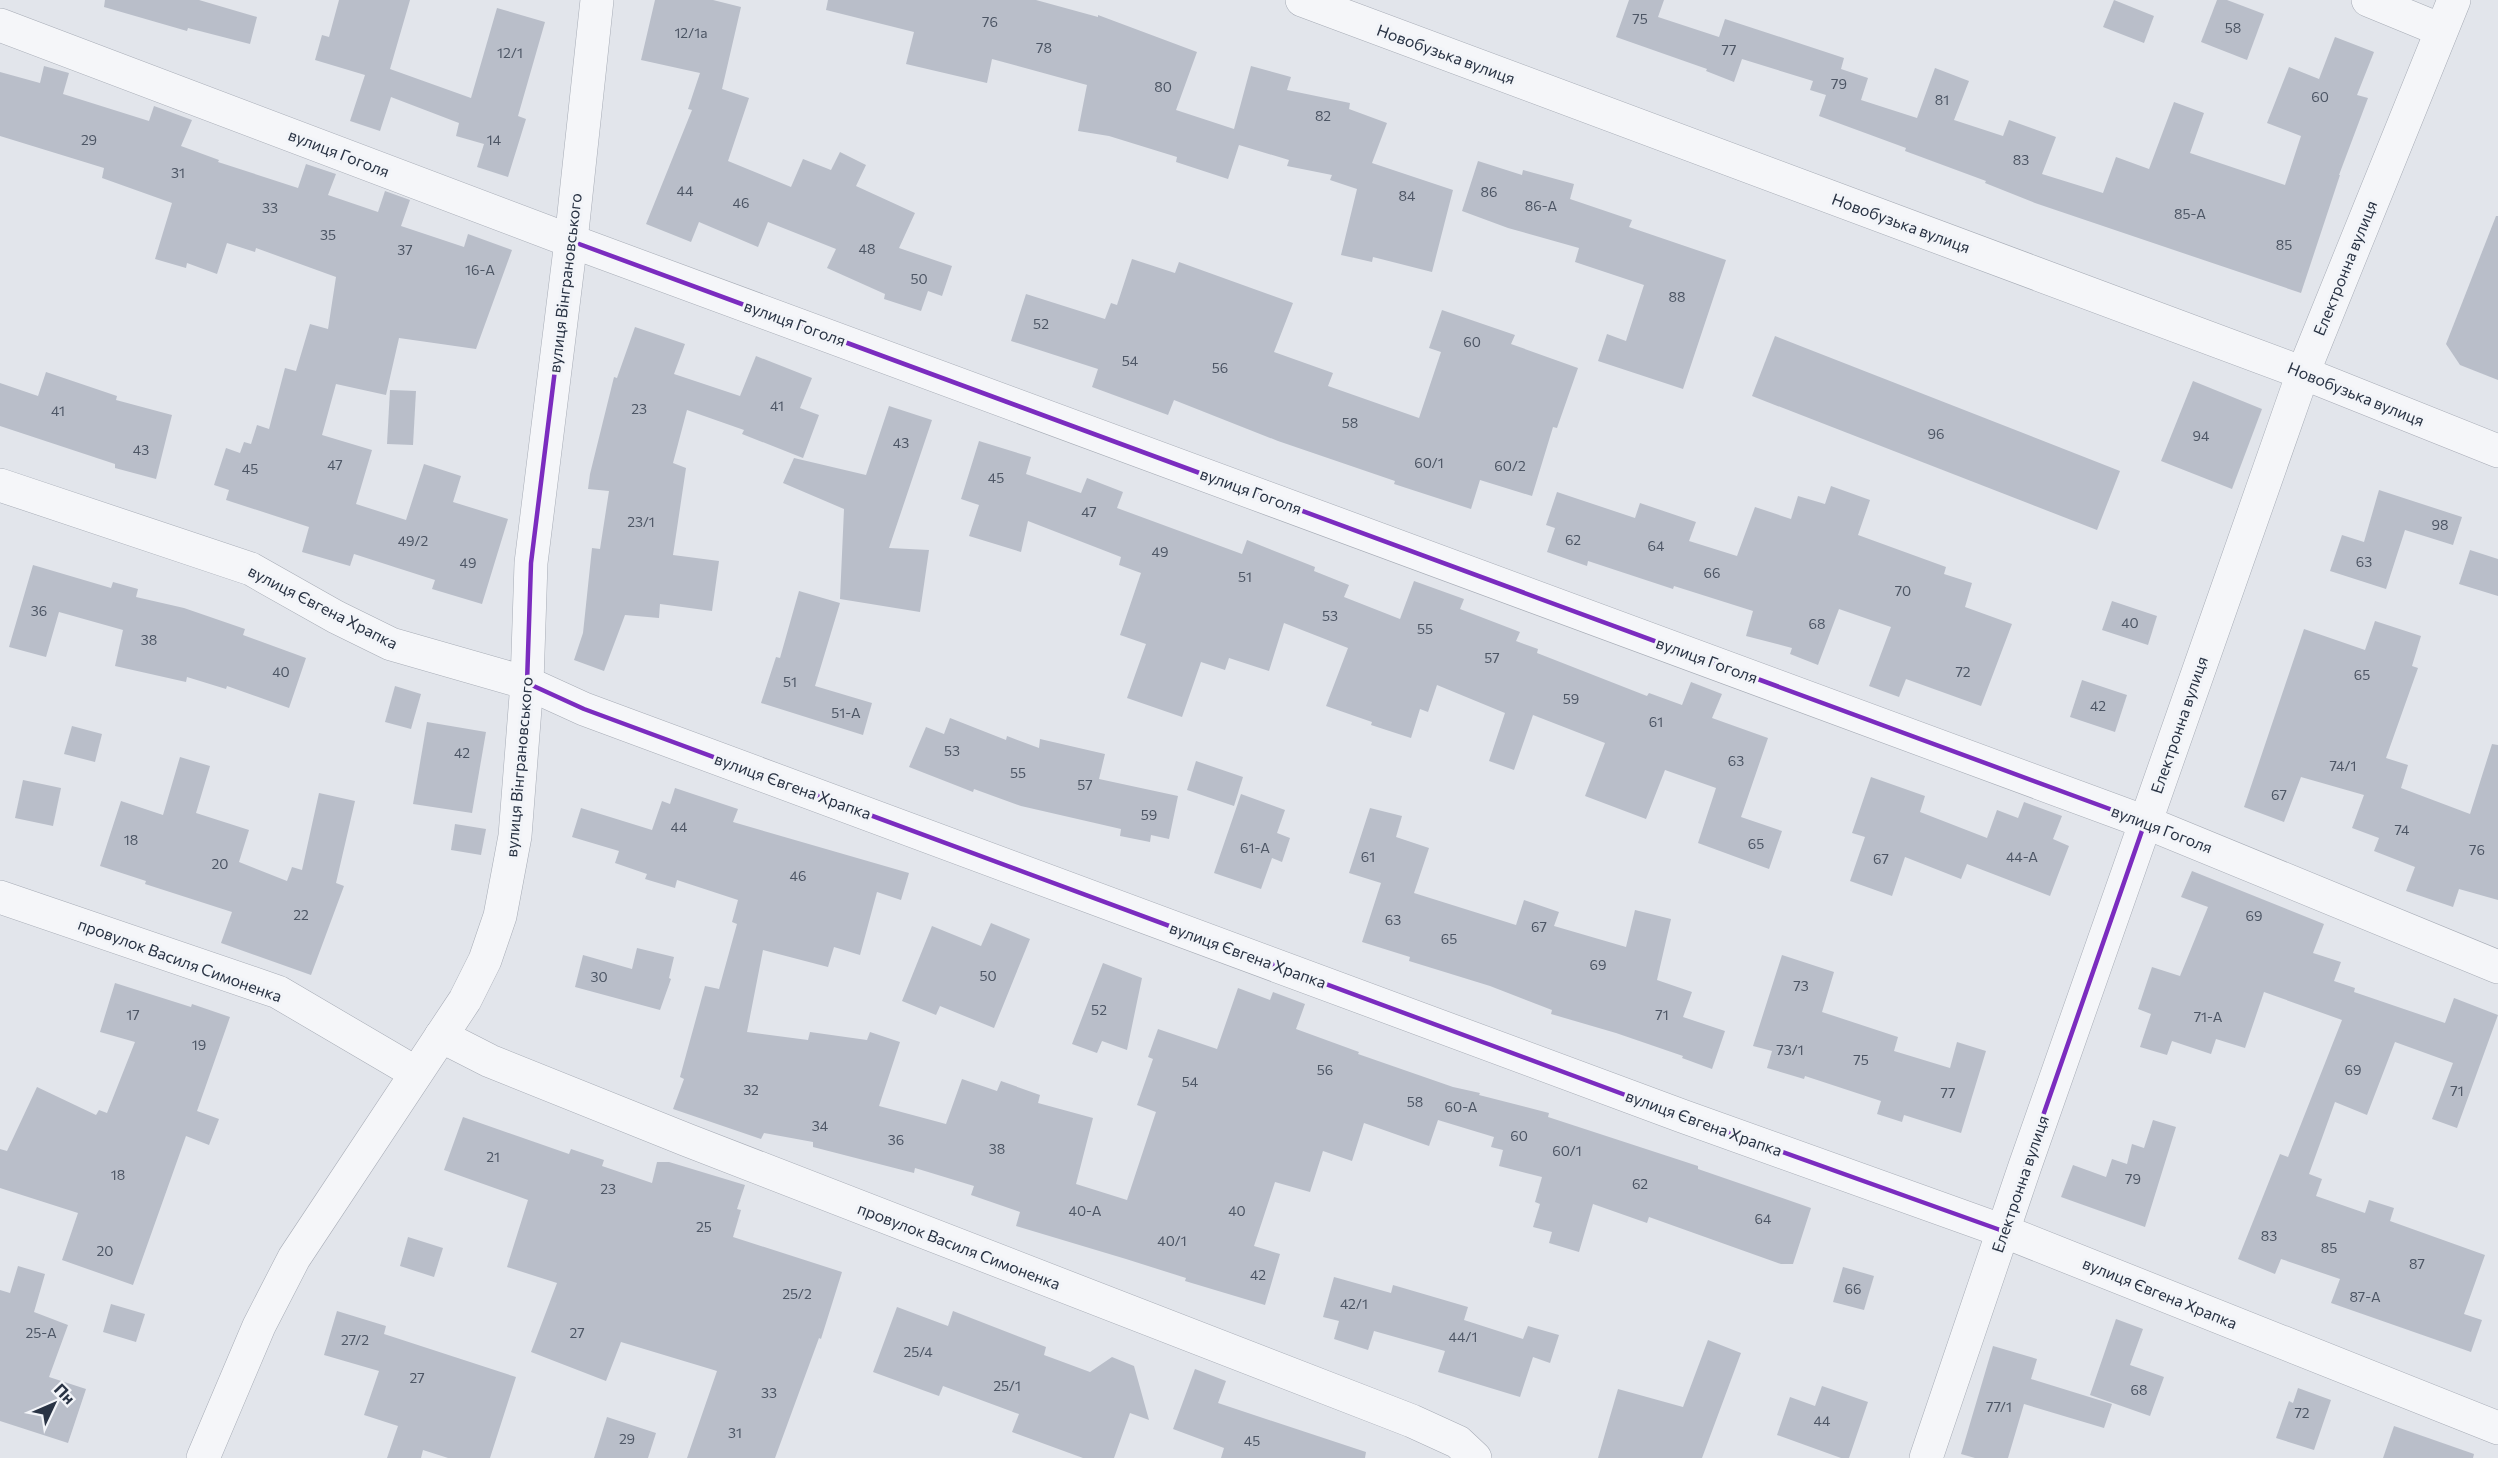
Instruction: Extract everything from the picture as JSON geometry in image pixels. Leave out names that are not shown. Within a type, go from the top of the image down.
[{"type":"street","name":"вулиця Вінграновського","points":[[203,1458],[259,1326],[294,1258],[465,1000],[480,970],[501,916],[515,836],[527,683],[531,562],[571,241],[597,0]]},
{"type":"street","name":"Новобузька вулиця","points":[[1302,0],[2303,373],[2498,451]]},
{"type":"street","points":[[2368,0],[2441,30]]},
{"type":"street","name":"Електронна вулиця","points":[[1926,1458],[2145,822],[2303,373],[2454,0]]},
{"type":"street","name":"вулиця Гоголя","points":[[0,25],[571,241],[2145,822],[2498,967]]},
{"type":"street","name":"вулиця Євгена Храпка","points":[[0,485],[251,569],[336,617],[391,644],[527,683],[606,717],[1659,1107],[2003,1231],[2498,1428]]},
{"type":"street","name":"провулок Василя Симоненка","points":[[0,897],[278,992],[416,1072]]},
{"type":"street","name":"провулок Василя Симоненка","points":[[441,1036],[490,1061],[698,1145],[1412,1421],[1458,1442],[1475,1458]]},
{"type":"highlighted area","points":[[571,241],[608,253],[2145,822],[2003,1231],[1682,1116],[584,709],[527,683],[531,563]]},
{"type":"building","points":[[105,0],[199,0],[257,17],[250,44],[188,28],[187,31],[104,7]]},
{"type":"building","points":[[339,0],[410,0],[390,69],[471,98],[497,8],[545,22],[518,116],[526,119],[508,177],[477,167],[484,144],[456,136],[459,123],[391,97],[380,131],[350,121],[365,75],[315,60],[322,35],[329,37]]},
{"type":"building","points":[[655,0],[713,0],[741,7],[722,89],[749,98],[728,161],[791,187],[803,159],[831,170],[840,152],[866,165],[856,186],[915,213],[899,248],[952,266],[942,296],[928,291],[921,311],[884,299],[885,294],[827,268],[836,249],[768,222],[758,247],[699,222],[691,242],[646,224],[692,110],[688,109],[700,73],[641,60]]},
{"type":"building","points":[[828,0],[1036,0],[1098,17],[1098,15],[1197,52],[1176,110],[1234,129],[1251,66],[1291,77],[1287,90],[1350,103],[1349,109],[1387,123],[1372,163],[1453,190],[1432,272],[1373,257],[1372,262],[1341,255],[1357,189],[1330,180],[1332,175],[1287,166],[1289,160],[1239,145],[1228,179],[1176,162],[1177,157],[1109,136],[1078,131],[1087,85],[992,59],[987,83],[906,64],[914,32],[826,10]]},
{"type":"building","points":[[1629,0],[1664,0],[1658,17],[1719,37],[1725,19],[1844,58],[1841,69],[1868,78],[1861,100],[1917,118],[1935,68],[1969,81],[1954,120],[2003,136],[2009,120],[2056,137],[2042,174],[2103,193],[2116,157],[2149,169],[2174,102],[2204,113],[2190,153],[2285,185],[2301,136],[2267,123],[2289,67],[2319,79],[2335,37],[2374,52],[2357,95],[2368,98],[2339,175],[2301,293],[2035,203],[1985,183],[1986,181],[1905,151],[1906,148],[1819,116],[1826,95],[1810,90],[1813,81],[1742,59],[1734,82],[1706,71],[1707,69],[1616,37]]},
{"type":"building","points":[[2114,0],[2154,16],[2144,43],[2103,27]]},
{"type":"building","points":[[2217,0],[2227,0],[2264,14],[2247,60],[2201,42]]},
{"type":"building","points":[[44,66],[69,73],[63,94],[149,121],[154,106],[192,120],[181,146],[219,160],[218,162],[298,188],[306,164],[336,174],[328,195],[378,212],[385,191],[410,200],[401,226],[464,247],[468,234],[512,250],[476,349],[399,338],[386,395],[336,384],[322,435],[372,450],[356,504],[406,520],[424,464],[461,476],[453,502],[508,519],[482,604],[432,589],[435,580],[354,554],[350,566],[302,552],[309,527],[226,500],[229,490],[214,485],[226,448],[240,453],[244,442],[251,444],[257,425],[269,429],[285,368],[296,371],[310,324],[328,329],[336,277],[256,248],[255,252],[227,243],[217,274],[187,263],[186,268],[155,259],[172,203],[102,178],[104,168],[0,136],[0,72],[40,83]]},
{"type":"building","points":[[1478,161],[1522,175],[1523,170],[1574,184],[1570,199],[1632,220],[1629,227],[1726,260],[1683,389],[1598,361],[1607,334],[1626,341],[1644,285],[1575,262],[1579,248],[1508,228],[1462,211]]},
{"type":"building","points":[[2496,216],[2498,216],[2498,380],[2460,365],[2446,344]]},
{"type":"building","points":[[1132,259],[1175,273],[1179,262],[1293,303],[1274,352],[1333,373],[1328,386],[1419,418],[1441,352],[1429,348],[1442,310],[1515,335],[1511,344],[1578,368],[1557,428],[1553,427],[1532,496],[1480,480],[1471,509],[1394,484],[1395,481],[1278,441],[1174,400],[1168,415],[1092,387],[1098,369],[1011,341],[1026,294],[1105,319],[1111,303],[1117,305]]},
{"type":"building","points":[[635,327],[685,344],[674,374],[740,396],[756,356],[812,378],[800,408],[819,415],[803,458],[742,434],[744,430],[687,410],[673,463],[686,468],[673,555],[719,561],[712,611],[660,604],[659,618],[625,615],[604,671],[574,660],[583,633],[592,548],[600,549],[609,491],[588,489],[614,377],[617,378]]},
{"type":"building","points":[[1775,336],[2120,471],[2097,530],[1752,396]]},
{"type":"building","points":[[46,372],[117,396],[116,400],[172,415],[156,479],[115,468],[115,464],[0,426],[0,383],[38,396]]},
{"type":"building","points":[[2193,381],[2262,409],[2232,489],[2161,461]]},
{"type":"building","points":[[390,390],[416,391],[413,445],[387,444]]},
{"type":"building","points":[[889,406],[932,420],[889,548],[929,550],[920,612],[840,599],[844,509],[783,483],[794,458],[866,475]]},
{"type":"building","points":[[979,441],[1031,457],[1026,474],[1081,493],[1087,478],[1123,492],[1117,508],[1242,554],[1247,540],[1315,567],[1314,571],[1349,585],[1344,597],[1400,619],[1414,581],[1464,599],[1460,609],[1520,632],[1516,641],[1538,649],[1537,653],[1647,696],[1649,693],[1682,705],[1691,682],[1722,694],[1712,718],[1768,738],[1741,817],[1782,831],[1769,869],[1698,843],[1716,788],[1665,770],[1646,819],[1585,796],[1605,743],[1533,715],[1514,770],[1489,761],[1505,713],[1437,685],[1428,712],[1420,709],[1411,738],[1371,725],[1372,722],[1326,706],[1348,648],[1284,623],[1269,671],[1229,658],[1225,670],[1201,662],[1182,717],[1127,698],[1146,644],[1120,635],[1141,573],[1119,565],[1121,557],[1028,521],[1021,552],[969,536],[979,505],[961,499]]},
{"type":"building","points":[[1831,486],[1870,500],[1858,535],[1946,567],[1944,574],[1972,583],[1965,607],[2012,624],[1981,706],[1906,679],[1899,697],[1869,686],[1891,627],[1839,609],[1818,665],[1790,654],[1792,648],[1746,636],[1753,611],[1674,586],[1673,589],[1588,561],[1587,566],[1547,552],[1555,528],[1546,525],[1557,492],[1635,518],[1640,503],[1696,522],[1689,541],[1737,556],[1755,507],[1791,519],[1798,496],[1825,504]]},
{"type":"building","points":[[2379,490],[2462,517],[2453,545],[2405,530],[2386,589],[2330,571],[2342,535],[2364,542]]},
{"type":"building","points":[[2470,550],[2498,559],[2498,596],[2459,584]]},
{"type":"building","points":[[33,565],[111,588],[113,582],[138,589],[136,597],[184,608],[245,629],[243,635],[306,658],[289,708],[227,686],[226,689],[187,677],[186,682],[115,666],[123,630],[59,612],[46,657],[9,647]]},
{"type":"building","points":[[799,591],[840,603],[815,686],[872,703],[863,735],[761,703],[776,657],[780,658]]},
{"type":"building","points":[[2112,601],[2157,616],[2148,645],[2102,630]]},
{"type":"building","points":[[2375,621],[2421,636],[2412,666],[2418,668],[2386,758],[2408,765],[2401,788],[2470,814],[2492,744],[2498,745],[2498,900],[2459,889],[2453,907],[2406,891],[2415,867],[2374,851],[2379,838],[2352,828],[2364,795],[2301,777],[2284,822],[2244,807],[2304,629],[2365,650]]},
{"type":"building","points":[[2082,680],[2127,695],[2115,732],[2070,717]]},
{"type":"building","points":[[395,686],[421,694],[411,729],[385,722]]},
{"type":"building","points":[[950,718],[1006,740],[1007,736],[1039,748],[1040,739],[1105,754],[1099,779],[1178,796],[1169,839],[1151,835],[1150,842],[1120,836],[1121,829],[1021,806],[974,789],[973,792],[909,767],[926,727],[944,734]]},
{"type":"building","points":[[427,722],[486,732],[472,813],[413,804]]},
{"type":"building","points":[[72,726],[102,734],[95,762],[64,754]]},
{"type":"building","points":[[180,757],[210,766],[196,813],[249,830],[239,862],[287,881],[292,867],[302,870],[319,793],[355,801],[336,883],[344,886],[311,975],[221,943],[232,912],[145,884],[146,881],[100,866],[121,801],[163,815]]},
{"type":"building","points":[[1196,761],[1243,777],[1234,806],[1187,790]]},
{"type":"building","points":[[1871,777],[1925,796],[1920,812],[1987,838],[1997,810],[2018,818],[2024,802],[2062,816],[2053,839],[2069,846],[2050,896],[1967,864],[1961,879],[1905,857],[1892,896],[1850,881],[1865,837],[1852,833]]},
{"type":"building","points":[[23,780],[61,788],[53,826],[15,818]]},
{"type":"building","points":[[675,788],[738,809],[733,822],[909,873],[901,900],[877,892],[860,955],[834,947],[828,967],[763,950],[747,1032],[808,1040],[810,1032],[867,1040],[870,1032],[900,1042],[879,1106],[946,1124],[962,1079],[997,1091],[1001,1081],[1040,1095],[1038,1103],[1093,1118],[1076,1184],[1127,1200],[1156,1112],[1137,1105],[1153,1059],[1148,1057],[1158,1029],[1217,1049],[1238,988],[1270,1000],[1273,992],[1305,1004],[1296,1029],[1359,1052],[1358,1054],[1453,1087],[1549,1113],[1548,1117],[1698,1166],[1698,1169],[1811,1208],[1793,1264],[1781,1264],[1649,1217],[1647,1223],[1593,1204],[1579,1252],[1549,1243],[1552,1232],[1533,1227],[1540,1204],[1535,1202],[1542,1177],[1499,1166],[1503,1150],[1491,1147],[1494,1137],[1438,1120],[1429,1146],[1364,1123],[1352,1161],[1323,1151],[1310,1192],[1275,1182],[1254,1246],[1280,1254],[1265,1305],[1185,1281],[1186,1278],[1016,1226],[1020,1212],[971,1195],[974,1186],[915,1168],[914,1173],[813,1147],[813,1142],[764,1133],[761,1139],[673,1109],[684,1079],[680,1077],[705,986],[719,989],[737,924],[732,922],[738,900],[677,880],[675,888],[645,879],[647,874],[615,863],[619,851],[572,837],[581,808],[652,830],[662,801],[670,804]]},
{"type":"building","points":[[1241,794],[1285,810],[1277,833],[1290,838],[1282,862],[1272,858],[1261,889],[1214,873]]},
{"type":"building","points":[[1370,808],[1402,816],[1396,837],[1429,848],[1414,893],[1516,925],[1524,900],[1559,912],[1554,926],[1626,947],[1635,910],[1671,919],[1657,980],[1692,992],[1683,1017],[1725,1031],[1712,1069],[1682,1058],[1683,1056],[1616,1033],[1551,1014],[1552,1010],[1490,986],[1409,961],[1410,957],[1362,942],[1381,883],[1349,873]]},
{"type":"building","points":[[455,824],[486,829],[481,855],[451,850]]},
{"type":"building","points":[[2192,871],[2324,924],[2313,953],[2341,962],[2334,981],[2355,988],[2354,992],[2445,1023],[2454,998],[2498,1015],[2457,1128],[2432,1119],[2453,1063],[2395,1042],[2367,1115],[2335,1102],[2309,1174],[2322,1179],[2316,1196],[2365,1213],[2369,1200],[2394,1208],[2390,1221],[2485,1255],[2464,1314],[2482,1320],[2471,1352],[2331,1303],[2340,1279],[2281,1259],[2275,1274],[2238,1259],[2280,1154],[2288,1157],[2342,1020],[2264,992],[2245,1048],[2216,1039],[2211,1054],[2172,1041],[2167,1055],[2140,1047],[2151,1014],[2138,1009],[2152,967],[2180,976],[2208,907],[2181,897]]},
{"type":"building","points":[[991,923],[1030,939],[994,1028],[940,1006],[936,1015],[902,1001],[932,926],[981,946]]},
{"type":"building","points":[[637,948],[674,957],[669,978],[671,979],[660,1010],[575,987],[583,955],[632,969]]},
{"type":"building","points":[[1782,955],[1834,972],[1822,1012],[1898,1037],[1894,1051],[1950,1068],[1957,1042],[1986,1051],[1961,1133],[1904,1115],[1902,1122],[1877,1114],[1881,1101],[1805,1076],[1804,1079],[1767,1068],[1772,1051],[1753,1046]]},
{"type":"building","points":[[1103,963],[1142,978],[1127,1050],[1102,1041],[1097,1053],[1072,1044]]},
{"type":"building","points":[[115,983],[230,1017],[197,1111],[219,1119],[209,1145],[186,1136],[133,1285],[62,1260],[78,1213],[0,1188],[0,1149],[7,1151],[37,1087],[96,1115],[99,1110],[107,1113],[135,1042],[100,1032]]},
{"type":"building","points":[[463,1117],[569,1154],[571,1149],[604,1160],[602,1166],[652,1183],[657,1162],[669,1162],[745,1185],[737,1209],[741,1210],[733,1237],[842,1272],[821,1339],[819,1338],[775,1458],[687,1458],[717,1371],[621,1342],[606,1381],[531,1352],[557,1283],[507,1267],[528,1200],[444,1170]]},
{"type":"building","points":[[2153,1120],[2176,1127],[2145,1227],[2061,1197],[2073,1165],[2106,1177],[2112,1159],[2127,1164],[2132,1144],[2144,1148]]},
{"type":"building","points":[[408,1237],[443,1248],[434,1277],[400,1266]]},
{"type":"building","points":[[18,1266],[45,1274],[34,1312],[68,1325],[49,1377],[86,1389],[68,1443],[0,1421],[0,1290],[10,1293]]},
{"type":"building","points":[[1843,1267],[1874,1276],[1864,1310],[1833,1302]]},
{"type":"building","points":[[1334,1277],[1391,1293],[1393,1285],[1468,1307],[1464,1320],[1523,1339],[1528,1326],[1559,1335],[1550,1363],[1533,1357],[1520,1397],[1438,1372],[1445,1351],[1374,1331],[1368,1350],[1334,1339],[1339,1321],[1323,1317]]},
{"type":"building","points":[[111,1304],[145,1314],[136,1342],[103,1332]]},
{"type":"building","points":[[897,1307],[948,1326],[953,1311],[1046,1347],[1044,1355],[1090,1372],[1112,1357],[1134,1366],[1149,1420],[1130,1413],[1114,1458],[1083,1458],[1012,1432],[1019,1414],[943,1386],[939,1396],[873,1372]]},
{"type":"building","points":[[337,1311],[386,1326],[384,1334],[516,1377],[490,1458],[448,1458],[423,1450],[421,1458],[387,1458],[398,1426],[364,1415],[379,1371],[324,1355]]},
{"type":"building","points":[[2116,1319],[2143,1329],[2130,1365],[2164,1377],[2150,1416],[2090,1395]]},
{"type":"building","points":[[1708,1340],[1741,1353],[1702,1458],[1598,1458],[1618,1389],[1683,1407]]},
{"type":"building","points":[[1993,1346],[2037,1359],[2031,1379],[2112,1404],[2104,1428],[2024,1404],[2008,1458],[1975,1458],[1961,1454]]},
{"type":"building","points":[[1195,1369],[1226,1381],[1218,1403],[1366,1452],[1365,1458],[1221,1458],[1224,1448],[1173,1429]]},
{"type":"building","points":[[1822,1386],[1868,1402],[1849,1458],[1841,1458],[1777,1435],[1790,1397],[1815,1406]]},
{"type":"building","points":[[2298,1388],[2331,1400],[2314,1450],[2276,1438],[2289,1401],[2293,1403]]},
{"type":"building","points":[[607,1417],[656,1433],[648,1458],[594,1458]]},
{"type":"building","points":[[2394,1426],[2474,1454],[2473,1458],[2383,1458]]}]
